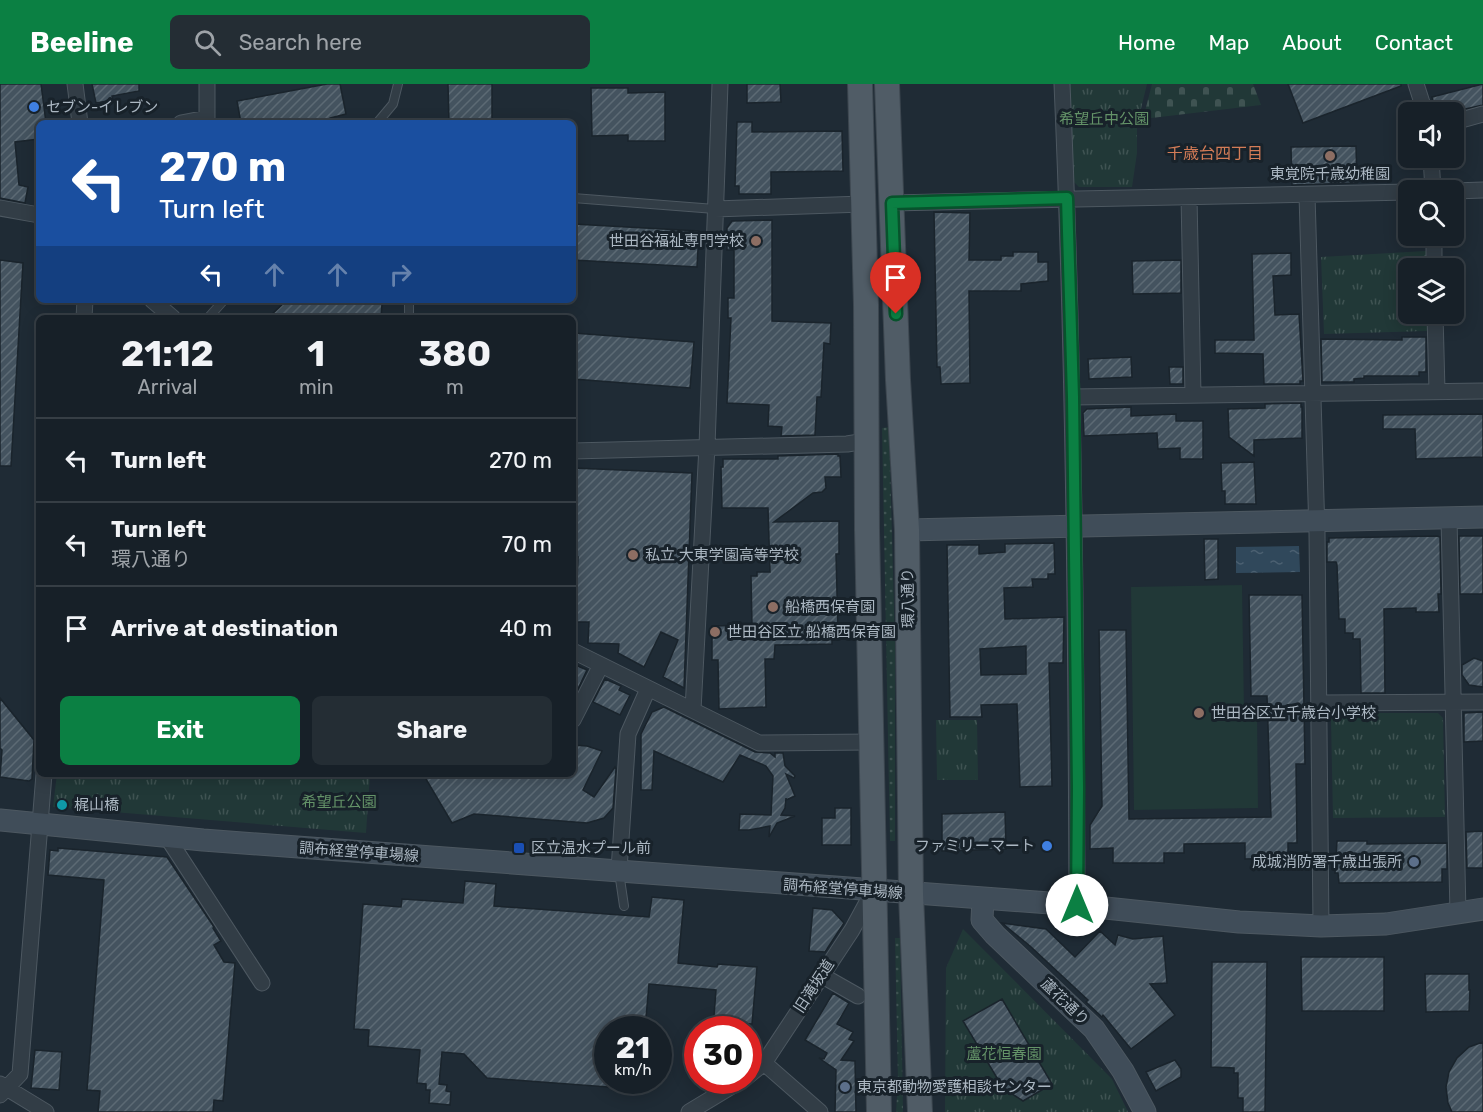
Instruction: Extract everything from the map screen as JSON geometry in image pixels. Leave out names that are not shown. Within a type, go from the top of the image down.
[{"type":"main road","points":[[860,84],[866,304],[870,741],[879,1112]]},
{"type":"main road","name":"環八通り","points":[[888,84],[898,380],[907,530],[911,894],[920,1112]]},
{"type":"main road","points":[[907,530],[1483,517]]},
{"type":"main road","points":[[0,820],[173,838]]},
{"type":"main road","name":"調布経堂停車場線","points":[[173,838],[1077,905],[1239,922],[1322,926],[1386,924],[1483,909]]},
{"type":"main road","name":"蘆花通り","points":[[983,898],[982,920],[1094,1029],[1123,1071],[1145,1112]]},
{"type":"street","points":[[75,84],[80,120]]},
{"type":"street","points":[[197,120],[207,118],[207,84]]},
{"type":"street","points":[[693,710],[707,446],[720,84]]},
{"type":"street","points":[[1062,84],[1073,397],[1078,788],[1077,905]]},
{"type":"street","points":[[1416,84],[1422,102]]},
{"type":"street","points":[[1464,119],[1483,114]]},
{"type":"street","points":[[1464,191],[1483,190]]},
{"type":"street","points":[[892,203],[1398,192]]},
{"type":"street","points":[[1307,195],[1317,520],[1322,926]]},
{"type":"street","points":[[1189,196],[1193,394]]},
{"type":"street","points":[[715,209],[863,204]]},
{"type":"street","points":[[0,208],[36,214]]},
{"type":"street","points":[[156,303],[170,315]]},
{"type":"street","points":[[1435,324],[1437,391]]},
{"type":"street","points":[[1073,397],[1483,391]]},
{"type":"street","points":[[576,450],[847,444],[867,441]]},
{"type":"street","points":[[1449,518],[1458,913]]},
{"type":"street","points":[[576,652],[759,742],[870,741]]},
{"type":"street","points":[[576,714],[602,665]]},
{"type":"street","points":[[619,870],[628,734],[648,689]]},
{"type":"street","points":[[1320,703],[1483,702]]},
{"type":"street","points":[[44,777],[20,1074],[2,1089],[46,1112]]},
{"type":"street","points":[[173,838],[262,983]]},
{"type":"street","name":"旧滝坂道","points":[[764,1063],[852,930],[874,891]]},
{"type":"street","points":[[821,975],[858,996]]},
{"type":"street","points":[[764,1063],[820,1112]]},
{"type":"street","points":[[689,1112],[719,1094]]},
{"type":"lane","points":[[380,120],[393,104],[398,84]]},
{"type":"lane","points":[[576,198],[715,209]]},
{"type":"lane","points":[[211,315],[221,303]]},
{"type":"lane","points":[[619,870],[624,906]]},
{"type":"green space","name":"希望丘中公園","points":[[1069,84],[1147,84],[1137,125],[1137,153],[1132,187],[1079,187],[1073,181]]},
{"type":"green space","points":[[1152,84],[1253,84],[1261,105],[1143,119]]},
{"type":"green space","points":[[1426,251],[1426,258],[1398,258],[1398,324],[1427,324],[1427,331],[1324,334],[1321,257]]},
{"type":"green space","points":[[889,427],[895,645],[895,841],[890,841],[882,428]]},
{"type":"green space","points":[[1242,585],[1244,709],[1257,709],[1258,808],[1134,810],[1131,587]]},
{"type":"green space","points":[[1335,713],[1438,713],[1443,718],[1445,817],[1333,818],[1331,719]]},
{"type":"green space","points":[[936,720],[977,720],[978,780],[937,780]]},
{"type":"green space","name":"希望丘公園","points":[[57,777],[370,777],[366,833],[53,807]]},
{"type":"green space","name":"蘆花恒春園","points":[[963,929],[1112,1079],[1128,1112],[945,1112],[946,968]]},
{"type":"green space","points":[[895,938],[900,938],[903,1112],[896,1112],[898,1082]]},
{"type":"water","points":[[1299,546],[1300,572],[1236,573],[1236,547]]},
{"type":"building","points":[[0,84],[41,84],[46,120],[36,120],[36,139],[15,142],[19,185],[28,187],[25,203],[0,198]]},
{"type":"building","points":[[92,84],[139,84],[139,91],[112,96],[113,100],[96,103]]},
{"type":"building","points":[[327,84],[340,84],[346,114],[330,118],[330,120],[240,120],[237,101]]},
{"type":"building","points":[[448,84],[492,84],[492,120],[449,120]]},
{"type":"building","points":[[747,84],[780,84],[781,102],[747,103]]},
{"type":"building","points":[[1288,84],[1401,84],[1401,86],[1303,123]]},
{"type":"building","points":[[1483,84],[1483,105],[1464,109],[1464,102],[1433,102],[1432,97]]},
{"type":"building","points":[[591,88],[628,88],[628,93],[665,92],[665,141],[628,141],[628,135],[592,136]]},
{"type":"building","points":[[737,122],[752,122],[752,132],[842,131],[843,171],[771,172],[771,194],[739,194],[739,186],[735,186]]},
{"type":"building","points":[[1356,146],[1357,183],[1292,185],[1291,147]]},
{"type":"building","points":[[934,212],[970,213],[969,260],[1001,260],[1001,256],[1013,256],[1013,252],[1038,252],[1038,262],[1048,262],[1048,281],[1021,284],[1021,291],[969,291],[970,383],[941,384],[940,367],[937,367]]},
{"type":"building","points":[[772,220],[772,321],[831,323],[830,344],[824,343],[821,397],[817,397],[815,435],[781,436],[782,427],[768,426],[769,405],[727,403],[731,318],[728,318],[728,298],[734,298],[734,250],[727,250],[727,228],[732,221]]},
{"type":"building","points":[[576,224],[699,231],[697,267],[576,260]]},
{"type":"building","points":[[1291,253],[1291,275],[1273,276],[1275,315],[1299,314],[1303,381],[1300,381],[1300,384],[1264,384],[1263,354],[1215,353],[1215,340],[1254,340],[1252,254]]},
{"type":"building","points":[[0,260],[23,263],[11,466],[0,466]]},
{"type":"building","points":[[1181,260],[1181,293],[1133,294],[1132,261]]},
{"type":"building","points":[[284,303],[382,304],[381,315],[271,315]]},
{"type":"building","points":[[576,333],[694,342],[690,388],[576,379]]},
{"type":"building","points":[[1402,337],[1426,337],[1426,372],[1419,372],[1419,376],[1364,376],[1364,378],[1354,379],[1354,382],[1322,382],[1321,339],[1402,340]]},
{"type":"building","points":[[1131,357],[1132,377],[1089,379],[1088,359]]},
{"type":"building","points":[[1169,367],[1183,367],[1183,384],[1170,384]]},
{"type":"building","points":[[1301,403],[1302,438],[1254,440],[1254,456],[1229,437],[1228,409],[1265,408],[1265,404]]},
{"type":"building","points":[[1131,407],[1131,416],[1176,414],[1176,421],[1203,421],[1203,459],[1180,459],[1180,448],[1158,449],[1157,433],[1084,436],[1083,413],[1087,409]]},
{"type":"building","points":[[1483,414],[1483,457],[1416,459],[1415,429],[1383,429],[1383,415]]},
{"type":"building","points":[[838,454],[841,477],[825,477],[826,488],[822,492],[813,493],[774,522],[839,521],[839,554],[836,554],[838,632],[832,632],[832,644],[775,645],[774,659],[765,659],[766,707],[719,709],[718,660],[712,660],[712,626],[752,625],[751,576],[757,576],[757,572],[770,572],[768,508],[722,508],[721,467],[723,467],[723,459],[778,459],[778,456]]},
{"type":"building","points":[[1254,462],[1256,504],[1225,504],[1221,463]]},
{"type":"building","name":"私立 大東学園高等学校","points":[[576,468],[692,473],[684,688],[663,677],[678,640],[661,632],[644,667],[618,653],[619,644],[588,643],[589,622],[576,622],[578,557],[576,557]]},
{"type":"building","points":[[1459,536],[1483,536],[1483,594],[1460,594]]},
{"type":"building","points":[[1440,537],[1439,612],[1416,612],[1416,608],[1384,609],[1385,693],[1361,693],[1360,639],[1353,639],[1353,633],[1345,633],[1345,619],[1339,619],[1337,565],[1336,562],[1327,562],[1327,542],[1329,538]]},
{"type":"building","points":[[1204,539],[1218,539],[1218,579],[1205,580]]},
{"type":"building","points":[[1054,543],[1055,574],[1048,574],[1048,579],[1032,579],[1033,587],[1004,588],[1005,619],[1064,617],[1063,663],[1049,663],[1052,786],[1020,787],[1017,704],[981,705],[982,717],[950,717],[947,545],[979,545],[979,554],[1005,552],[1005,544]],"holes":[[[1026,646],[1026,674],[981,675],[980,649]]]},
{"type":"building","points":[[1249,595],[1302,595],[1305,764],[1296,764],[1297,843],[1288,843],[1288,858],[1245,859],[1245,843],[1184,844],[1184,853],[1164,853],[1164,863],[1113,863],[1113,848],[1090,849],[1090,825],[1102,806],[1099,630],[1126,630],[1129,819],[1271,817],[1267,696],[1251,696]]},
{"type":"building","points":[[1474,658],[1483,661],[1483,687],[1469,685],[1462,675],[1462,665]]},
{"type":"building","points":[[576,665],[587,670],[576,693]]},
{"type":"building","points":[[605,679],[621,686],[619,690],[630,695],[620,715],[593,702]]},
{"type":"building","points":[[0,698],[34,740],[32,779],[29,781],[0,777],[2,750],[0,748]]},
{"type":"building","points":[[664,707],[755,752],[770,753],[775,757],[775,753],[783,753],[785,766],[795,776],[794,778],[786,774],[795,796],[786,800],[786,798],[785,808],[781,815],[795,816],[777,823],[769,837],[770,826],[739,830],[740,814],[771,815],[773,776],[766,766],[740,755],[723,782],[654,751],[652,790],[641,790],[641,734],[652,712]]},
{"type":"building","points":[[1483,712],[1483,741],[1464,742],[1464,713]]},
{"type":"building","points":[[576,745],[587,746],[602,751],[583,790],[594,797],[615,767],[616,769],[613,808],[604,818],[587,823],[474,814],[452,823],[425,777],[576,777]]},
{"type":"building","points":[[835,808],[851,808],[851,845],[822,845],[822,818],[835,818]]},
{"type":"building","points":[[1005,812],[1006,849],[942,851],[942,814]]},
{"type":"building","points":[[1483,831],[1483,868],[1467,868],[1466,832]]},
{"type":"building","points":[[1337,841],[1367,841],[1367,844],[1447,843],[1447,869],[1442,869],[1442,882],[1339,883],[1338,873],[1335,873]]},
{"type":"building","points":[[58,848],[167,857],[214,927],[221,941],[214,945],[224,962],[235,963],[223,1101],[214,1100],[213,1112],[98,1112],[100,1091],[87,1090],[104,880],[48,875],[50,850],[58,851]]},
{"type":"building","points":[[465,881],[496,884],[494,906],[649,917],[652,897],[684,900],[678,963],[717,967],[718,964],[757,967],[753,1016],[714,1016],[716,990],[649,984],[646,1016],[594,1016],[594,1086],[487,1078],[464,1054],[442,1052],[439,1084],[447,1085],[446,1091],[451,1092],[450,1105],[429,1103],[430,1090],[426,1090],[426,1084],[417,1083],[420,1050],[368,1046],[369,1030],[354,1029],[363,904],[401,907],[402,899],[463,903]]},
{"type":"building","points":[[813,908],[832,910],[844,923],[825,952],[809,951]]},
{"type":"building","points":[[1002,923],[1046,929],[1075,957],[1100,931],[1115,945],[1118,935],[1133,939],[1163,936],[1167,983],[1150,984],[1175,1015],[1131,1049],[1103,1015],[1102,1017],[1086,1002],[1088,1000]]},
{"type":"building","points":[[1301,957],[1384,957],[1384,1011],[1302,1011]]},
{"type":"building","points":[[1212,962],[1267,962],[1265,1112],[1243,1112],[1243,1098],[1238,1098],[1238,1073],[1234,1073],[1234,1068],[1211,1067]]},
{"type":"building","points":[[1425,974],[1469,974],[1469,1011],[1426,1012]]},
{"type":"building","points":[[833,993],[849,1003],[837,1024],[853,1032],[849,1039],[854,1041],[841,1060],[855,1061],[856,1112],[835,1112],[836,1070],[819,1058],[824,1059],[827,1053],[805,1040]]},
{"type":"building","points":[[1002,999],[1052,1084],[1023,1101],[1003,1088],[963,1021]]},
{"type":"building","points":[[1483,1042],[1483,1112],[1452,1112],[1446,1087],[1449,1072],[1457,1058],[1469,1047]]},
{"type":"building","points":[[35,1050],[62,1052],[59,1090],[31,1088]]},
{"type":"building","points":[[1175,1060],[1181,1069],[1181,1077],[1156,1091],[1146,1072]]},
{"type":"place","name":"セブン-イレブン","points":[[34,107]]},
{"type":"place","name":"東覚院千歳幼稚園","points":[[1330,156]]},
{"type":"place","name":"世田谷福祉専門学校","points":[[756,241]]},
{"type":"place","name":"私立 大東学園高等学校","points":[[633,555]]},
{"type":"place","name":"船橋西保育園","points":[[773,607]]},
{"type":"place","name":"世田谷区立 船橋西保育園","points":[[715,632]]},
{"type":"place","name":"世田谷区立千歳台小学校","points":[[1199,713]]},
{"type":"place","name":"梶山橋","points":[[62,805]]},
{"type":"place","name":"ファミリーマート","points":[[1047,846]]},
{"type":"place","name":"区立温水プール前","points":[[519,848]]},
{"type":"place","name":"成城消防署千歳出張所","points":[[1414,862]]},
{"type":"place","name":"東京都動物愛護相談センター","points":[[845,1087]]},
{"type":"district","name":"千歳台四丁目","points":[[1215,153]]},
{"type":"route","points":[[896,314],[892,203],[1067,198],[1073,397],[1078,788],[1077,905]]}]
